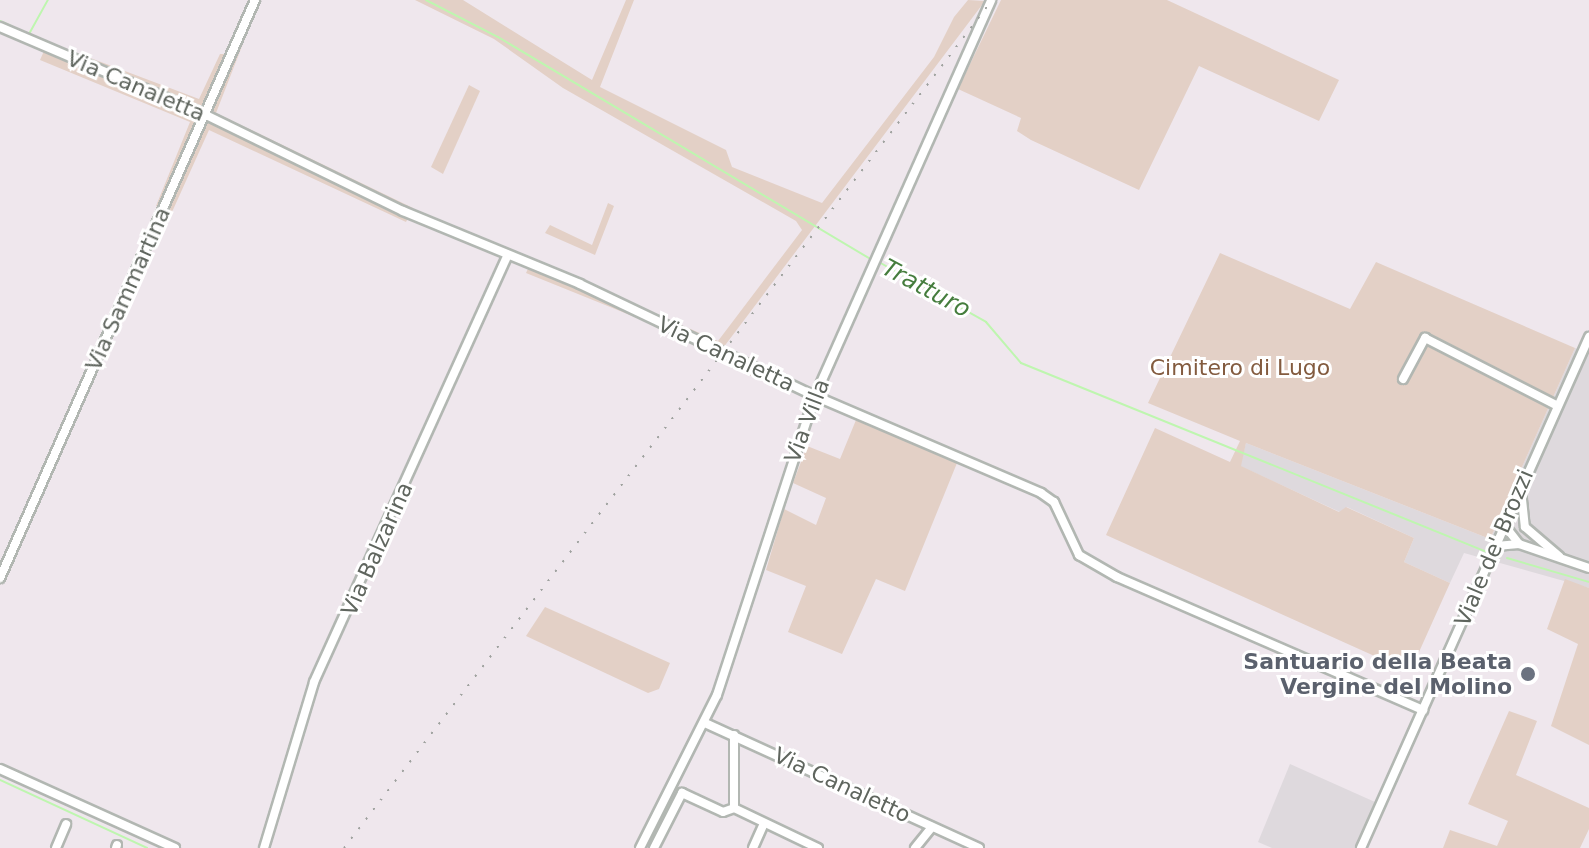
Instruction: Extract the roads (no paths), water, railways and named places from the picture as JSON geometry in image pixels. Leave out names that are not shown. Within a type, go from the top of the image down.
[{"type":"street","name":"Via Sammartina","points":[[0,578],[255,0]]},
{"type":"street","name":"Via Villa","points":[[640,848],[705,723],[747,614],[815,396],[991,0]]},
{"type":"street","name":"Via Canaletta","points":[[0,27],[206,115],[403,211],[580,284],[815,396],[1019,482],[1054,502],[1079,555],[1117,577],[1423,710]]},
{"type":"street","name":"Via Balzarina","points":[[264,848],[314,682],[508,255]]},
{"type":"street","name":"Viale de' Brozzi","points":[[1361,848],[1589,337]]},
{"type":"street","points":[[1403,379],[1425,338],[1558,406]]},
{"type":"street","points":[[1521,485],[1525,527]]},
{"type":"street","points":[[1505,526],[1525,527],[1563,560]]},
{"type":"street","points":[[1505,526],[1519,544]]},
{"type":"street","points":[[1496,546],[1519,544],[1589,568]]},
{"type":"street","name":"Via Canaletto","points":[[705,723],[979,848]]},
{"type":"street","points":[[734,735],[734,808]]},
{"type":"street","points":[[0,769],[175,848]]},
{"type":"street","points":[[654,848],[682,793],[723,812],[734,808],[818,848]]},
{"type":"street","points":[[753,848],[764,823]]},
{"type":"street","points":[[56,848],[66,824]]},
{"type":"street","points":[[915,848],[932,827]]},
{"type":"waterway","points":[[29,34],[48,0]]},
{"type":"waterway","name":"Tratturo","points":[[426,0],[498,37],[871,259]]},
{"type":"waterway","points":[[0,21],[11,26]]},
{"type":"waterway","name":"Tratturo","points":[[877,261],[986,322],[1021,363],[1487,552]]},
{"type":"waterway","name":"Tratturo","points":[[1507,558],[1589,582]]},
{"type":"waterway","points":[[0,780],[147,848]]},
{"type":"railway","points":[[344,848],[992,0]]},
{"type":"place","name":"Santuario della Beata Vergine del Molino","points":[[1528,674]]},
{"type":"park label","name":"Cimitero di Lugo","points":[[1240,368]]}]
